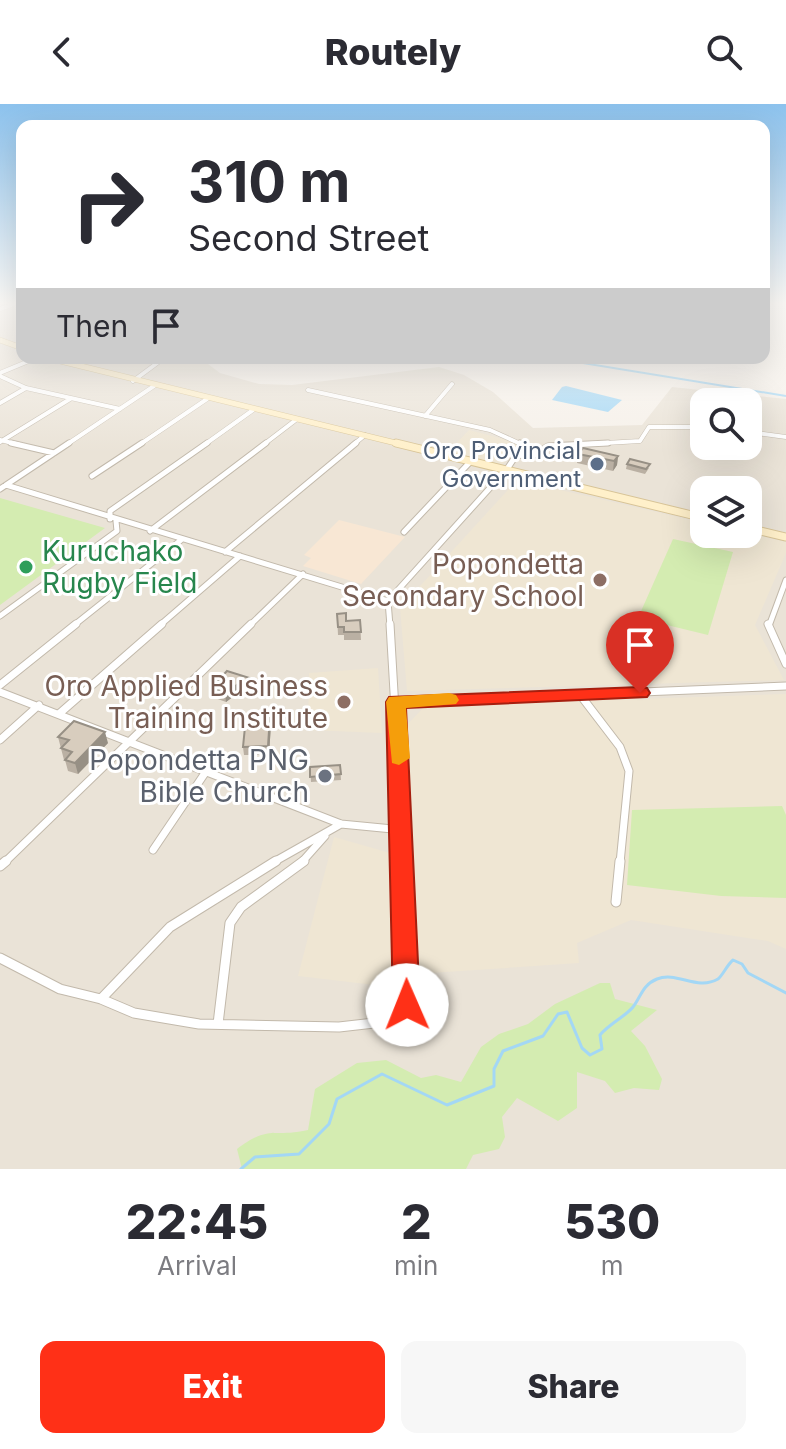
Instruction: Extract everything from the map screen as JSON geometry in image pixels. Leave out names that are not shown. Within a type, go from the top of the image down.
[{"type":"main road","points":[[70,364],[690,515]]},
{"type":"main road","points":[[762,531],[786,537]]},
{"type":"street","points":[[0,374],[22,364]]},
{"type":"street","points":[[133,381],[158,364]]},
{"type":"street","points":[[0,374],[26,388],[120,409]]},
{"type":"street","points":[[425,416],[452,384]]},
{"type":"street","points":[[3,487],[154,386]]},
{"type":"street","points":[[0,403],[26,388]]},
{"type":"street","points":[[0,958],[60,989],[101,999],[134,1013],[218,1024],[339,1027],[383,1022],[407,1005],[403,830],[388,601],[507,469],[523,445],[514,438],[308,390]]},
{"type":"street","points":[[1,441],[70,399]]},
{"type":"street","points":[[92,476],[207,399]]},
{"type":"street","points":[[95,514],[110,511],[253,410]]},
{"type":"street","points":[[150,531],[297,419]]},
{"type":"street","points":[[519,455],[531,457],[548,446],[640,441],[649,427],[690,427]]},
{"type":"street","points":[[762,434],[786,437]]},
{"type":"street","points":[[225,552],[365,435]]},
{"type":"street","points":[[1,441],[54,453]]},
{"type":"street","points":[[404,532],[471,461]]},
{"type":"street","points":[[3,487],[388,601]]},
{"type":"street","points":[[110,511],[117,531]]},
{"type":"street","points":[[0,616],[117,531],[137,527]]},
{"type":"street","points":[[0,685],[181,540]]},
{"type":"street","points":[[60,713],[240,556]]},
{"type":"street","points":[[0,866],[303,574]]},
{"type":"street","points":[[786,580],[768,624],[786,664]]},
{"type":"street","points":[[396,702],[786,686]]},
{"type":"street","points":[[0,692],[341,824],[403,830]]},
{"type":"street","points":[[581,696],[620,747],[629,771],[616,902]]},
{"type":"street","points":[[0,740],[39,705]]},
{"type":"street","points":[[153,850],[205,773]]},
{"type":"street","points":[[101,999],[170,927],[294,849],[341,824]]},
{"type":"street","points":[[218,1024],[230,923],[241,907],[305,860],[327,833]]},
{"type":"shaded area","points":[[0,354],[16,354],[16,364],[208,364],[220,373],[259,384],[292,385],[439,367],[464,375],[493,392],[533,428],[642,425],[672,387],[690,389],[690,460],[762,460],[762,396],[786,399],[786,1169],[0,1169]]},
{"type":"shaded area","points":[[469,430],[515,442],[519,446],[502,465],[448,452]]},
{"type":"shaded area","name":"Popondetta Secondary School","points":[[517,480],[690,520],[690,548],[762,548],[762,536],[786,542],[786,553],[755,625],[784,680],[407,691],[400,608]]},
{"type":"shaded area","points":[[339,520],[405,537],[361,584],[303,566],[311,558],[304,555]]},
{"type":"shaded area","name":"Oro Applied Business Training Institute","points":[[378,668],[382,733],[308,730],[309,673]]},
{"type":"shaded area","points":[[786,694],[786,949],[768,941],[631,920],[577,943],[579,963],[415,974],[407,725],[425,706]]},
{"type":"shaded area","points":[[334,837],[397,855],[400,988],[298,976]]},
{"type":"green space","name":"Kuruchako Rugby Field","points":[[0,498],[105,528],[0,605]]},
{"type":"green space","points":[[673,539],[690,543],[690,548],[733,552],[708,635],[638,618]]},
{"type":"green space","points":[[782,806],[786,815],[786,898],[721,896],[627,885],[632,810]]},
{"type":"green space","points":[[600,983],[610,983],[615,999],[657,1010],[631,1031],[645,1046],[662,1079],[659,1090],[634,1088],[615,1093],[605,1081],[577,1072],[577,1108],[558,1121],[517,1098],[502,1117],[505,1137],[499,1149],[473,1155],[466,1169],[242,1169],[237,1149],[265,1134],[308,1130],[315,1089],[357,1063],[386,1060],[421,1078],[436,1075],[461,1082],[481,1047],[499,1034],[528,1024],[555,1004]]},
{"type":"water","points":[[566,386],[622,400],[608,412],[552,400]]},
{"type":"building","points":[[583,448],[618,456],[614,461],[578,454]]},
{"type":"building","points":[[630,459],[650,464],[646,469],[627,464]]},
{"type":"building","points":[[346,613],[346,621],[360,620],[361,632],[344,632],[344,627],[338,627],[337,614]]},
{"type":"building","points":[[227,671],[266,683],[261,688],[241,682],[225,693],[211,688]]},
{"type":"building","points":[[270,716],[268,746],[243,747],[246,717]]},
{"type":"building","points":[[74,721],[105,732],[75,763],[65,760],[72,752],[61,748],[69,740],[58,737]]},
{"type":"building","points":[[340,765],[341,774],[310,777],[310,767]]},
{"type":"waterway","points":[[589,364],[786,396]]},
{"type":"waterway","points":[[241,1169],[255,1157],[299,1154],[329,1124],[337,1099],[382,1074],[447,1105],[494,1086],[494,1069],[503,1051],[543,1036],[558,1014],[567,1012],[582,1048],[590,1055],[602,1049],[600,1035],[630,1010],[645,988],[657,979],[672,977],[710,982],[718,979],[733,960],[742,964],[748,973],[786,993]]},
{"type":"slow traffic","points":[[399,758],[396,702],[449,700]]},
{"type":"place","name":"Oro Provincial Government","points":[[597,464]]},
{"type":"place","name":"Kuruchako Rugby Field","points":[[26,567]]},
{"type":"place","name":"Popondetta Secondary School","points":[[600,580]]},
{"type":"place","name":"Oro Applied Business Training Institute","points":[[344,702]]},
{"type":"place","name":"Popondetta PNG Bible Church","points":[[325,776]]},
{"type":"route","points":[[407,1005],[396,702],[640,693]]}]
